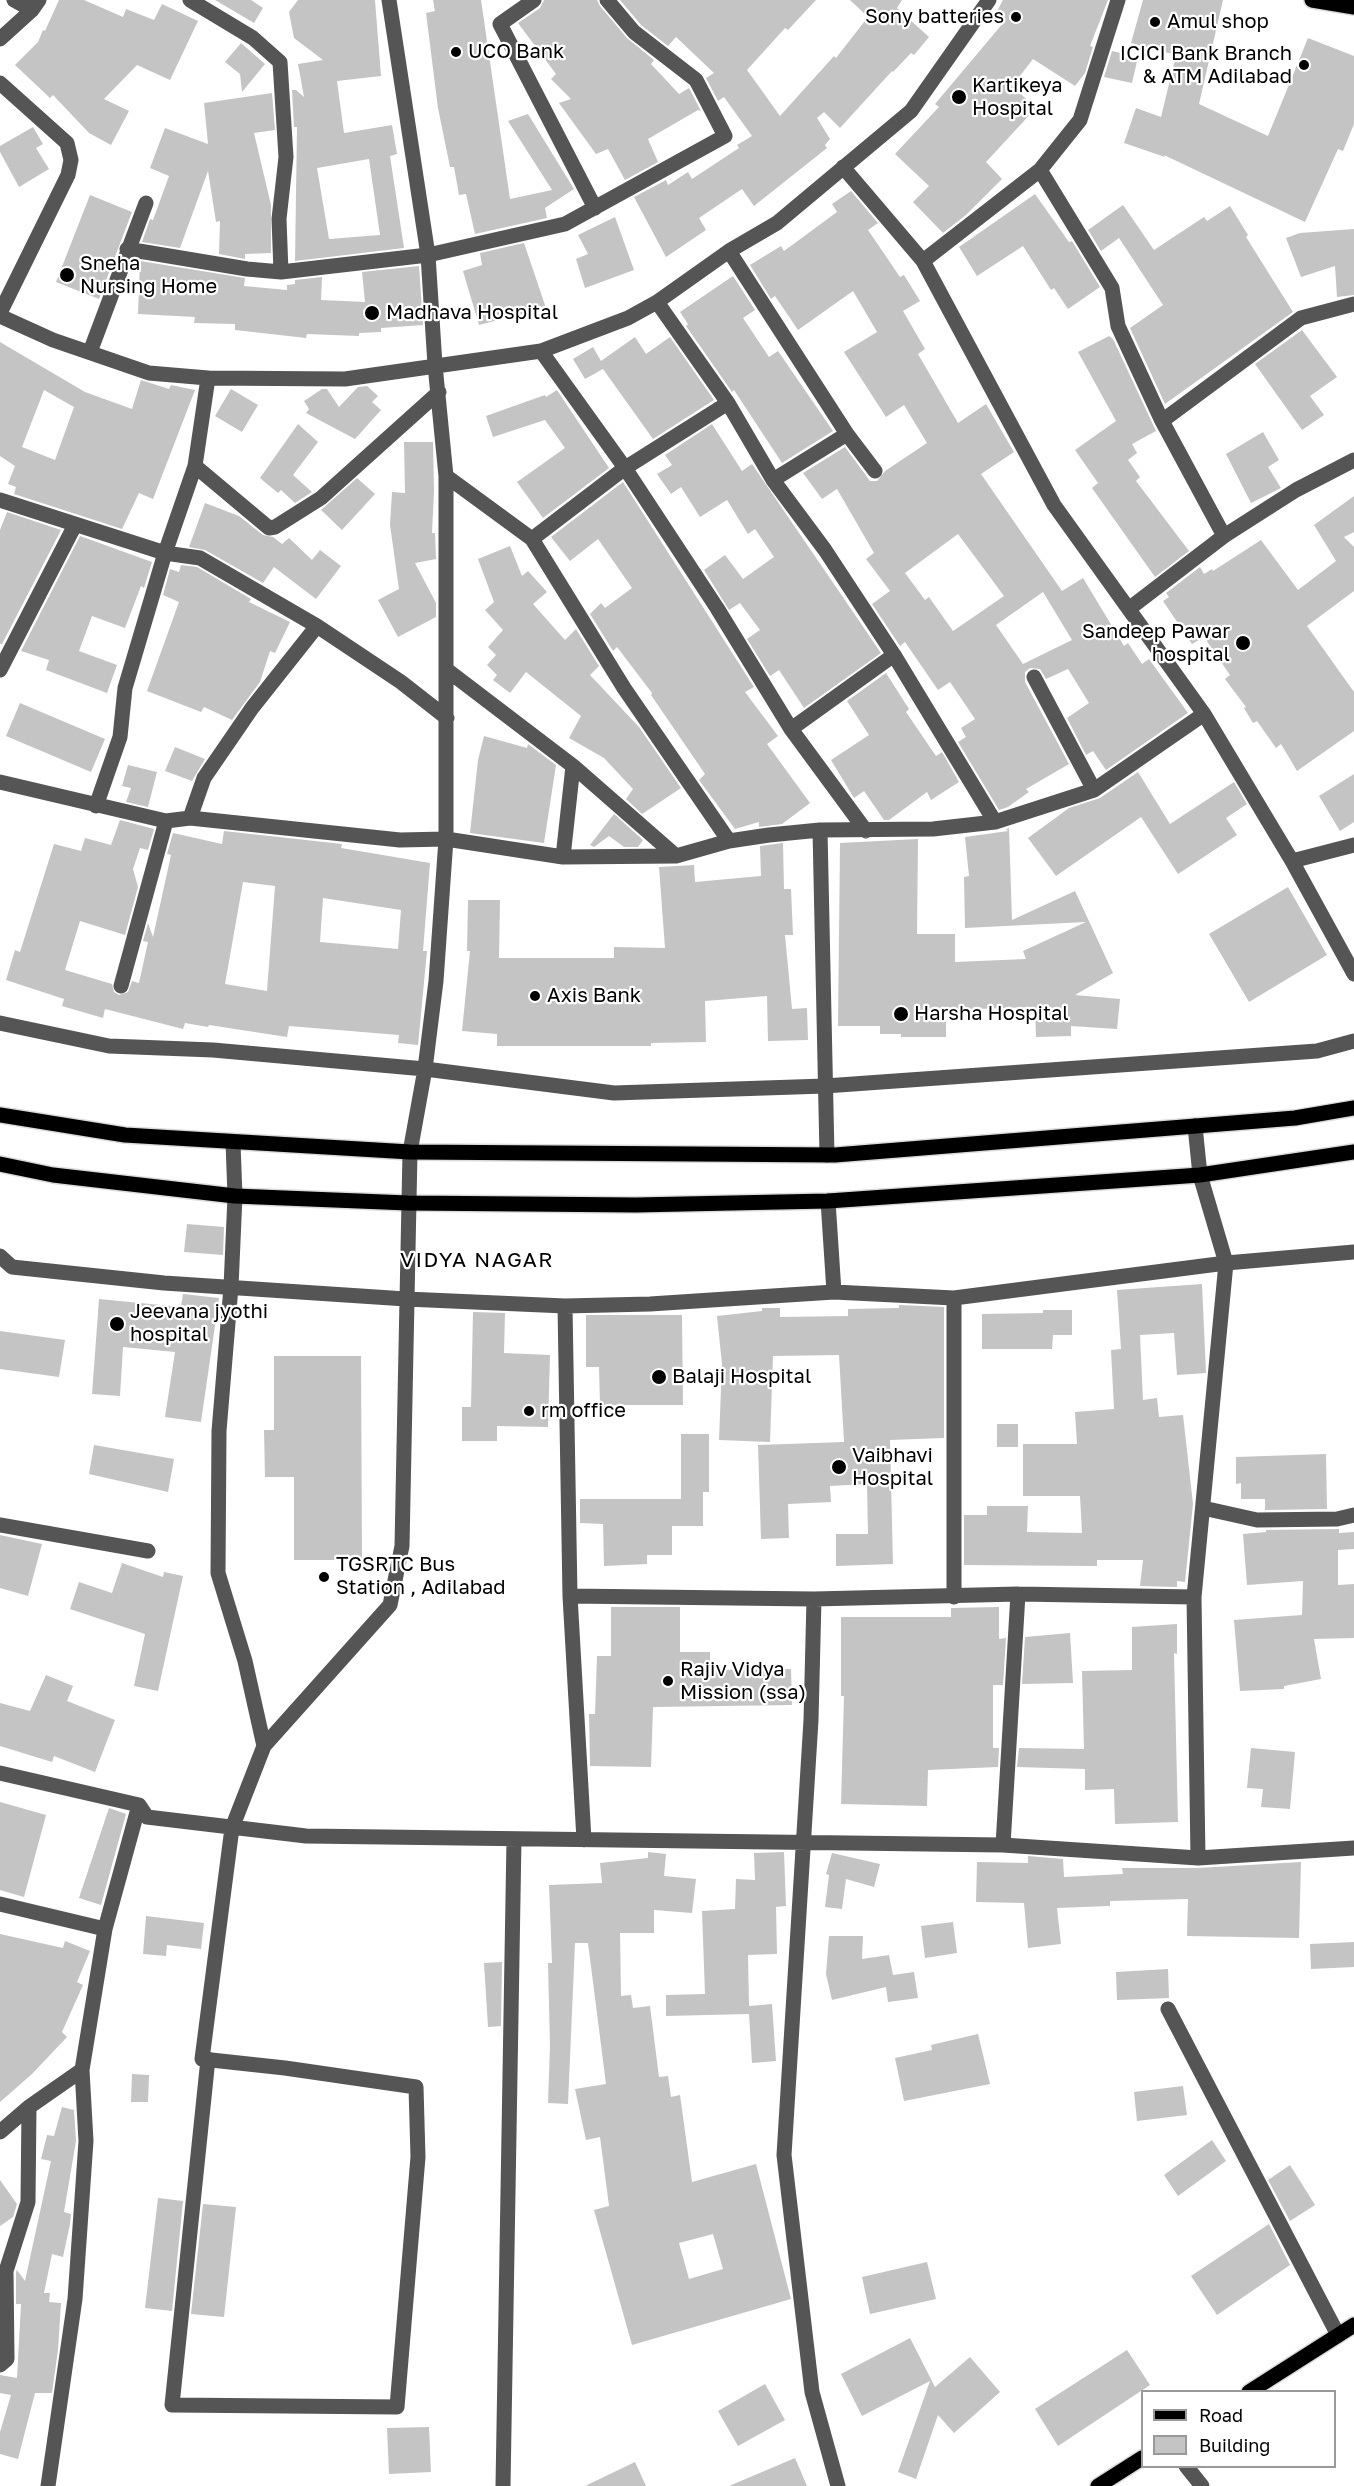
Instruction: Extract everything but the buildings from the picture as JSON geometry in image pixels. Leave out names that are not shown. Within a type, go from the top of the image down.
[{"type":"main road","points":[[1312,0],[1354,8]]},
{"type":"main road","points":[[0,1115],[125,1135],[410,1152],[828,1155],[1295,1118],[1354,1108]]},
{"type":"main road","points":[[0,1164],[53,1175],[235,1196],[408,1203],[636,1205],[828,1201],[1200,1175],[1354,1152]]},
{"type":"main road","points":[[1251,2390],[1354,2325]]},
{"type":"main road","points":[[1098,2486],[1141,2459]]},
{"type":"street","points":[[14,0],[35,5]]},
{"type":"street","points":[[190,0],[253,38],[280,62],[286,157],[279,219],[280,272]]},
{"type":"street","points":[[208,2060],[172,2405],[397,2407],[418,2157],[416,2087],[202,2059],[232,1828],[264,1746],[390,1605],[402,1546],[410,1152],[425,1069],[443,916],[447,718],[446,476],[435,365],[428,255],[389,0]]},
{"type":"street","points":[[534,0],[500,24],[595,208]]},
{"type":"street","points":[[127,249],[247,270],[280,272],[428,255],[565,224],[725,136],[696,80],[634,32],[607,0]]},
{"type":"street","points":[[0,83],[67,143],[71,160],[68,175],[0,314],[53,340],[149,373],[208,378],[345,380],[540,351],[628,318],[657,302],[729,251],[777,223],[911,111],[989,0]]},
{"type":"street","points":[[922,261],[1040,170],[1080,120],[1118,0]]},
{"type":"street","points":[[0,39],[35,5]]},
{"type":"street","points":[[843,167],[922,261],[1054,505],[1204,714],[1292,861],[1354,974]]},
{"type":"street","points":[[1040,170],[1112,288],[1118,326],[1162,421],[1224,536]]},
{"type":"street","points":[[90,352],[146,203]]},
{"type":"street","points":[[729,251],[847,434],[874,471]]},
{"type":"street","points":[[657,302],[728,403],[773,480],[825,550],[894,655],[995,822]]},
{"type":"street","points":[[1162,421],[1301,318],[1354,304]]},
{"type":"street","points":[[540,351],[625,468],[717,608],[791,729],[866,831]]},
{"type":"street","points":[[96,806],[120,737],[125,687],[165,553],[195,466],[208,378]]},
{"type":"street","points":[[195,466],[268,528],[275,526],[321,498],[439,392]]},
{"type":"street","points":[[532,539],[625,468],[728,403]]},
{"type":"street","points":[[773,480],[847,434]]},
{"type":"street","points":[[1130,608],[1224,536],[1296,490],[1354,460]]},
{"type":"street","points":[[446,476],[532,539],[624,688],[729,841]]},
{"type":"street","points":[[0,500],[165,553],[200,558],[317,626],[400,682],[447,718]]},
{"type":"street","points":[[0,670],[75,525]]},
{"type":"street","points":[[190,818],[204,778],[252,708],[317,626]]},
{"type":"street","points":[[791,729],[894,655]]},
{"type":"street","points":[[447,670],[573,766],[676,856]]},
{"type":"street","points":[[1034,677],[1094,790]]},
{"type":"street","points":[[0,783],[166,821],[190,818],[400,840],[446,839],[563,857],[676,856],[729,841],[820,830],[933,829],[995,822],[1094,790],[1204,714]]},
{"type":"street","points":[[563,857],[573,766]]},
{"type":"street","points":[[121,986],[166,821]]},
{"type":"street","points":[[820,830],[828,1155]]},
{"type":"street","points":[[1292,861],[1354,845]]},
{"type":"street","points":[[0,1023],[110,1046],[213,1050],[425,1069],[614,1093],[825,1086],[1317,1051],[1354,1041]]},
{"type":"street","points":[[1195,1126],[1200,1175],[1226,1263],[1194,1597],[1198,1858]]},
{"type":"street","points":[[234,1143],[235,1196],[231,1287],[219,1431],[218,1573],[245,1661],[264,1746]]},
{"type":"street","points":[[828,1201],[834,1292]]},
{"type":"street","points":[[0,1256],[12,1267],[164,1283],[406,1299],[565,1306],[834,1292],[954,1298],[1226,1263],[1354,1252]]},
{"type":"street","points":[[954,1298],[954,1597]]},
{"type":"street","points":[[565,1306],[570,1596],[585,1840]]},
{"type":"street","points":[[1203,1508],[1257,1520],[1337,1519],[1354,1515]]},
{"type":"street","points":[[0,1525],[148,1551]]},
{"type":"street","points":[[570,1596],[814,1599],[1018,1594],[1194,1597]]},
{"type":"street","points":[[1003,1845],[1018,1594]]},
{"type":"street","points":[[814,1599],[811,1720],[784,2155],[812,2392],[838,2486]]},
{"type":"street","points":[[0,1773],[139,1805],[147,1817],[306,1836],[803,1840],[1003,1845],[1198,1858],[1354,1848]]},
{"type":"street","points":[[48,2486],[75,2299],[86,2140],[82,2070],[105,1929],[139,1805]]},
{"type":"street","points":[[503,2486],[514,1839]]},
{"type":"street","points":[[0,1904],[105,1929]]},
{"type":"street","points":[[1168,2009],[1338,2335]]},
{"type":"street","points":[[0,2132],[29,2107],[82,2070]]},
{"type":"street","points":[[6,2271],[28,2202],[29,2107]]},
{"type":"street","points":[[0,2239],[6,2245],[8,2359],[0,2365]]},
{"type":"street","points":[[1188,2468],[1202,2486]]},
{"type":"place","name":"Sony batteries","points":[[1016,17]]},
{"type":"place","name":"Amul shop","points":[[1155,22]]},
{"type":"place","name":"UCO Bank","points":[[456,52]]},
{"type":"place","name":"ICICI Bank Branch & ATM Adilabad","points":[[1304,65]]},
{"type":"place","name":"Kartikeya Hospital","points":[[959,97]]},
{"type":"place","name":"Sneha Nursing Home","points":[[67,275]]},
{"type":"place","name":"Madhava Hospital","points":[[372,313]]},
{"type":"place","name":"Sandeep Pawar hospital","points":[[1243,643]]},
{"type":"place","name":"Axis Bank","points":[[535,996]]},
{"type":"place","name":"Harsha Hospital","points":[[901,1014]]},
{"type":"place","name":"Jeevana jyothi hospital","points":[[117,1324]]},
{"type":"place","name":"Balaji Hospital","points":[[659,1377]]},
{"type":"place","name":"rm office","points":[[529,1411]]},
{"type":"place","name":"Vaibhavi Hospital","points":[[839,1467]]},
{"type":"place","name":"TGSRTC Bus Station , Adilabad","points":[[324,1577]]},
{"type":"place","name":"Rajiv Vidya Mission (ssa)","points":[[668,1681]]},
{"type":"district","name":"VIDYA NAGAR","points":[[477,1260]]}]
